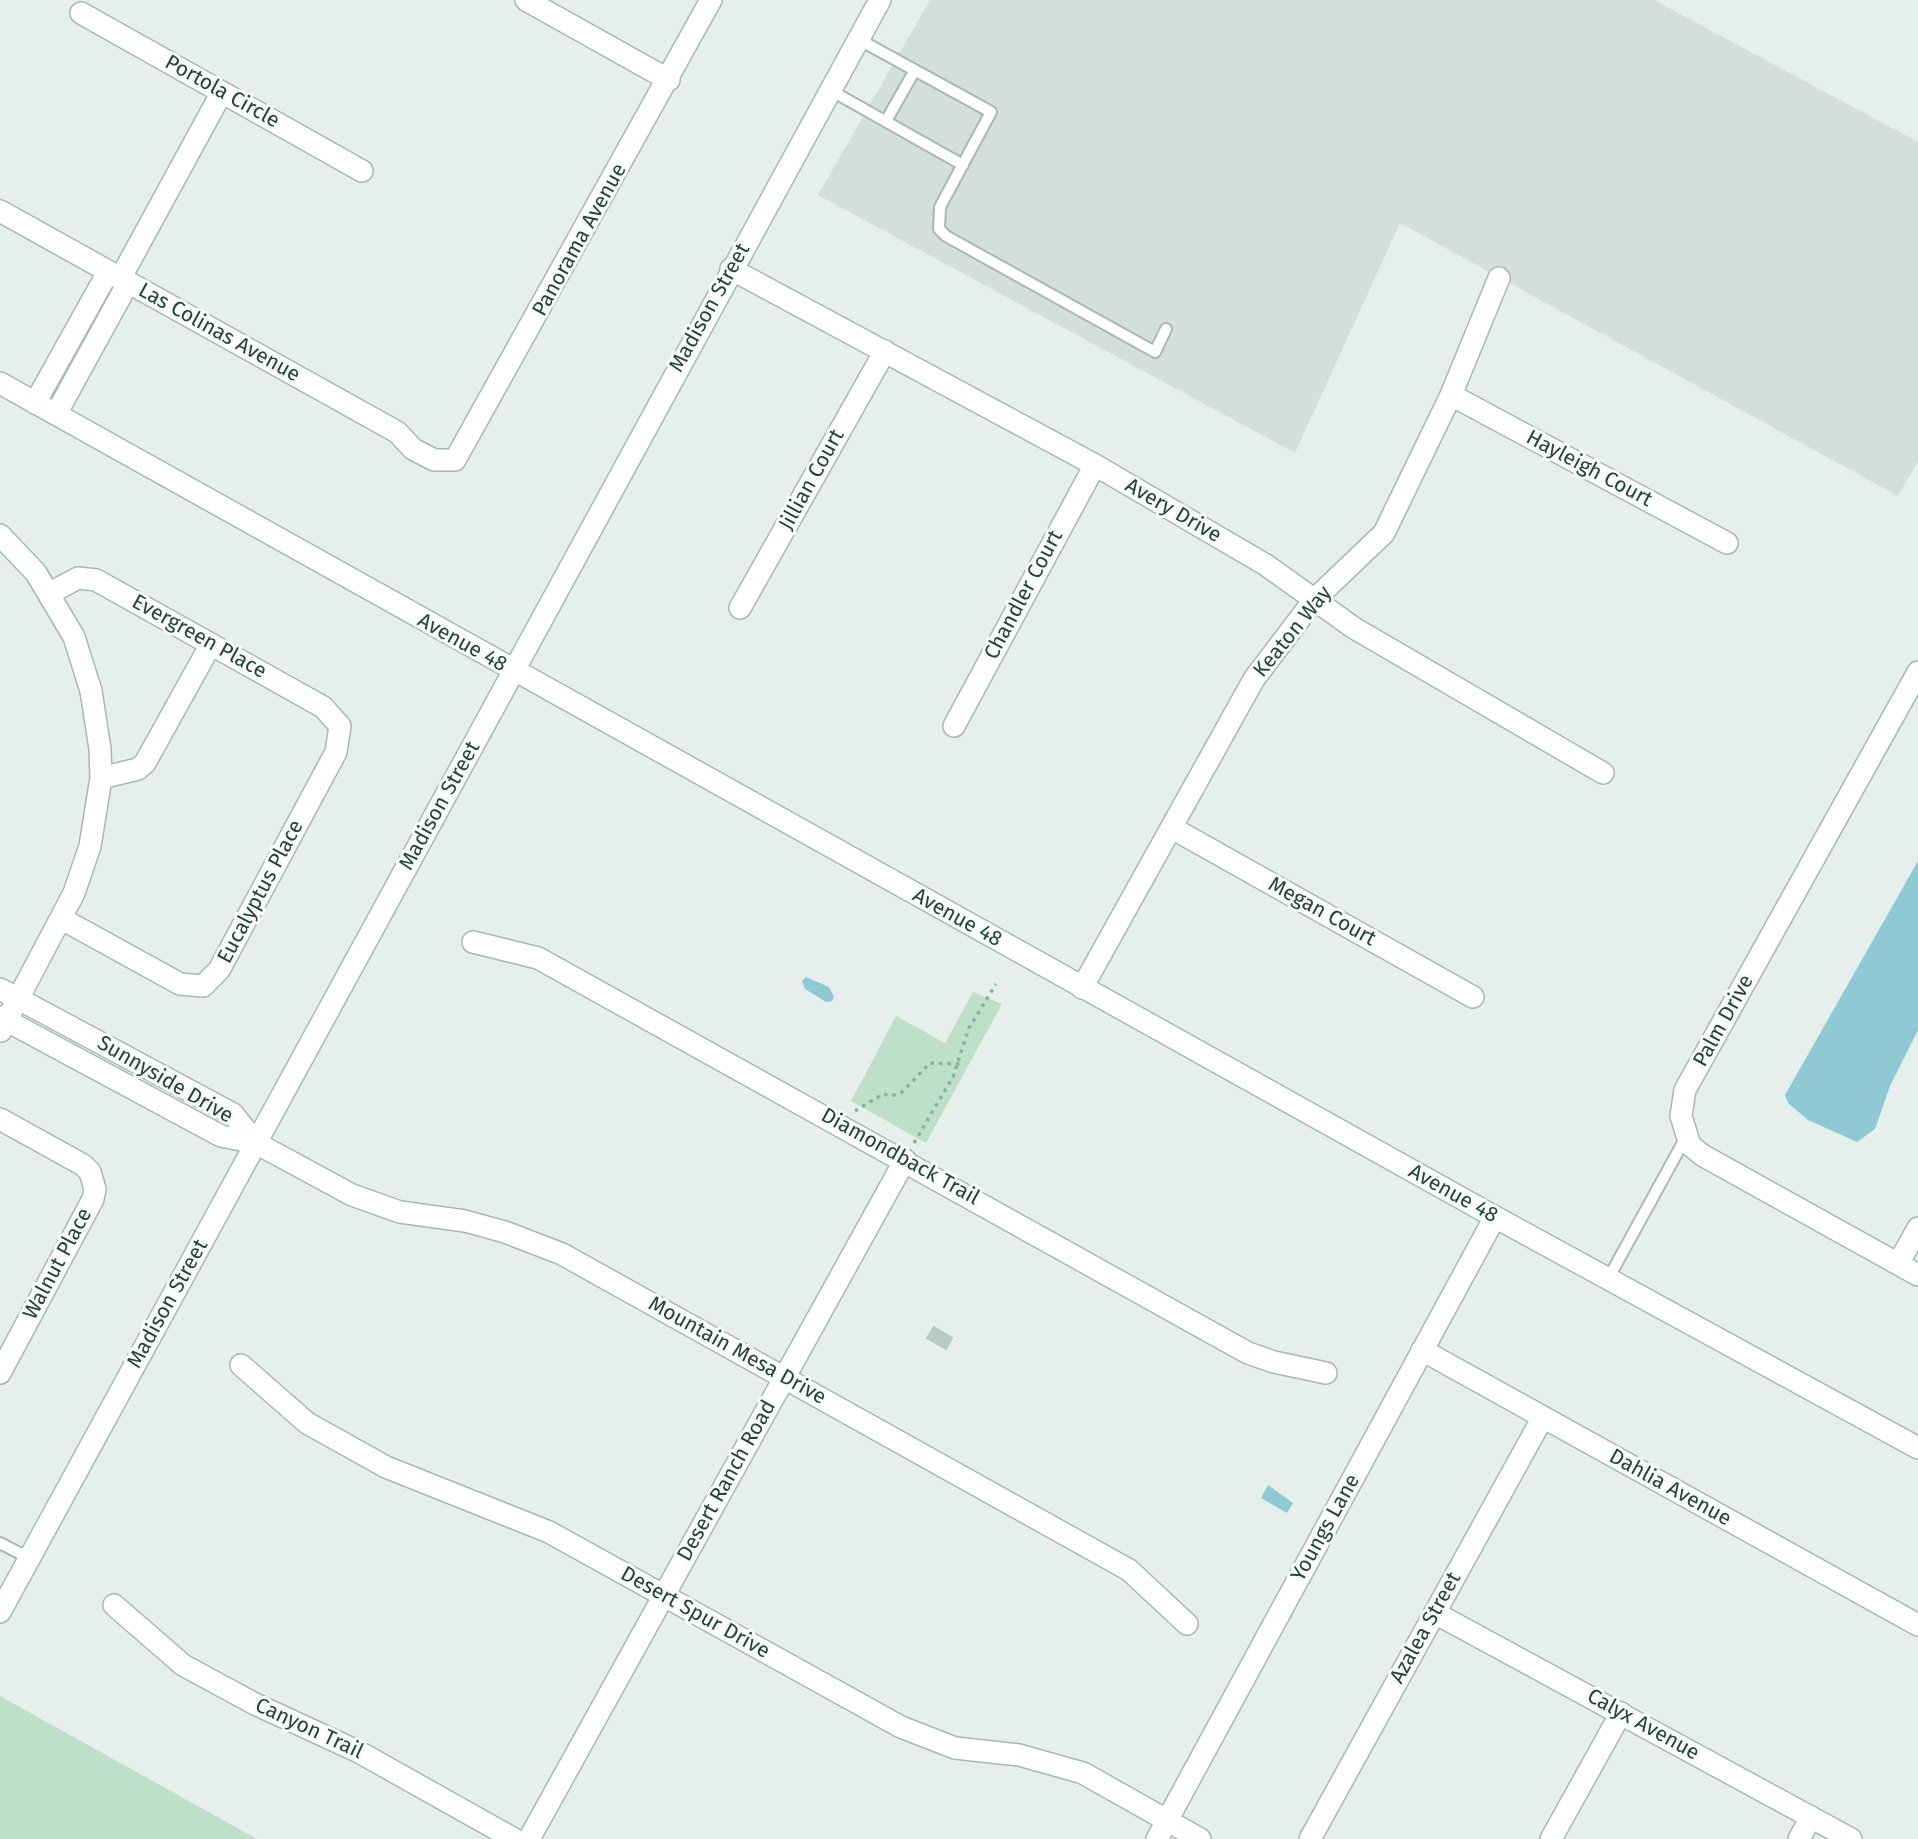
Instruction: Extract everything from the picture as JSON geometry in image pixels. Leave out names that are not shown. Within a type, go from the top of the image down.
[{"type":"street","points":[[526,0],[669,80]]},
{"type":"street","name":"Panorama Avenue","points":[[434,460],[454,460],[467,442],[711,0]]},
{"type":"street","name":"Madison Street","points":[[0,1612],[511,671],[880,0]]},
{"type":"street","name":"Portola Circle","points":[[81,13],[362,171]]},
{"type":"street","points":[[56,414],[119,278],[222,92]]},
{"type":"street","name":"Las Colinas Avenue","points":[[0,211],[397,432],[413,449],[434,460]]},
{"type":"street","name":"Avery Drive","points":[[732,269],[1095,465],[1266,565],[1354,628],[1603,774]]},
{"type":"street","points":[[35,403],[119,278]]},
{"type":"street","name":"Keaton Way","points":[[1082,988],[1254,679],[1314,600],[1384,533],[1451,395],[1499,278]]},
{"type":"street","name":"Jillian Court","points":[[740,608],[885,351]]},
{"type":"street","name":"Avenue 48","points":[[0,383],[511,671],[1495,1217],[1918,1448]]},
{"type":"street","name":"Hayleigh Court","points":[[1451,395],[1727,543]]},
{"type":"street","name":"Chandler Court","points":[[954,726],[1095,465]]},
{"type":"street","points":[[0,535],[36,573],[74,637],[91,691],[100,749],[100,778],[90,846],[62,919],[9,994],[2,1023]]},
{"type":"street","name":"Evergreen Place","points":[[50,593],[78,578],[96,580],[323,707],[340,726]]},
{"type":"street","points":[[100,778],[138,769],[145,763],[211,644]]},
{"type":"street","name":"Palm Drive","points":[[1686,1137],[1681,1116],[1685,1090],[1918,672]]},
{"type":"street","name":"Eucalyptus Place","points":[[62,919],[180,984],[203,986],[219,970],[336,752],[340,726]]},
{"type":"street","name":"Megan Court","points":[[1172,828],[1473,997]]},
{"type":"street","name":"Diamondback Trail","points":[[473,942],[538,958],[909,1153],[1248,1353],[1274,1362],[1326,1373]]},
{"type":"street","name":"Sunnyside Drive","points":[[9,994],[233,1114],[256,1143]]},
{"type":"street","name":"Sunnyside Drive","points":[[2,1023],[221,1136],[256,1143]]},
{"type":"street","name":"Walnut Place","points":[[0,1119],[83,1165],[90,1172],[95,1189],[93,1199],[0,1373]]},
{"type":"street","points":[[1686,1137],[1690,1145],[1702,1155],[1918,1275]]},
{"type":"street","name":"Mountain Mesa Drive","points":[[256,1143],[375,1204],[400,1212],[465,1221],[544,1245],[1129,1570],[1187,1624]]},
{"type":"street","name":"Desert Ranch Road","points":[[529,1839],[909,1153]]},
{"type":"street","name":"Youngs Lane","points":[[1157,1839],[1495,1217]]},
{"type":"street","points":[[1898,1264],[1918,1228]]},
{"type":"street","name":"Dahlia Avenue","points":[[1422,1350],[1918,1625]]},
{"type":"street","name":"Desert Spur Drive","points":[[241,1365],[307,1423],[386,1467],[549,1532],[910,1731],[955,1748],[1019,1755],[1083,1773],[1200,1839]]},
{"type":"street","name":"Azalea Street","points":[[1310,1839],[1543,1417]]},
{"type":"street","name":"Canyon Trail","points":[[114,1605],[183,1665],[255,1704],[359,1752],[514,1839]]},
{"type":"street","name":"Calyx Avenue","points":[[1434,1613],[1851,1839]]},
{"type":"street","points":[[1551,1839],[1621,1713]]},
{"type":"street","points":[[1799,1839],[1811,1817]]},
{"type":"lane","points":[[858,39],[991,112],[940,207],[939,229],[946,236],[1155,352],[1166,329]]},
{"type":"lane","points":[[886,121],[915,70]]},
{"type":"lane","points":[[830,90],[963,165]]},
{"type":"lane","points":[[165,1107],[177,1084]]},
{"type":"lane","points":[[1608,1279],[1686,1137]]},
{"type":"lane","points":[[0,1543],[29,1558]]},
{"type":"path","points":[[909,1153],[960,1064],[969,1028],[996,984]]},
{"type":"path","points":[[853,1113],[883,1094],[891,1096],[902,1092],[930,1063],[960,1064]]},
{"type":"shaded area","points":[[930,0],[1654,0],[1918,142],[1918,461],[1898,496],[1400,223],[1295,453],[818,195]]},
{"type":"green space","points":[[973,992],[1002,1004],[926,1143],[851,1101],[896,1016],[945,1043]]},
{"type":"green space","points":[[0,1696],[7,1700],[257,1839],[0,1839]]},
{"type":"water","points":[[1918,861],[1918,1030],[1890,1086],[1875,1129],[1857,1142],[1808,1120],[1788,1103],[1785,1095]]},
{"type":"water","points":[[806,977],[829,987],[834,997],[832,1001],[826,1002],[805,989],[802,981]]},
{"type":"water","points":[[1268,1485],[1293,1503],[1287,1513],[1261,1498]]},
{"type":"building","points":[[934,1327],[952,1338],[946,1349],[927,1338]]}]
